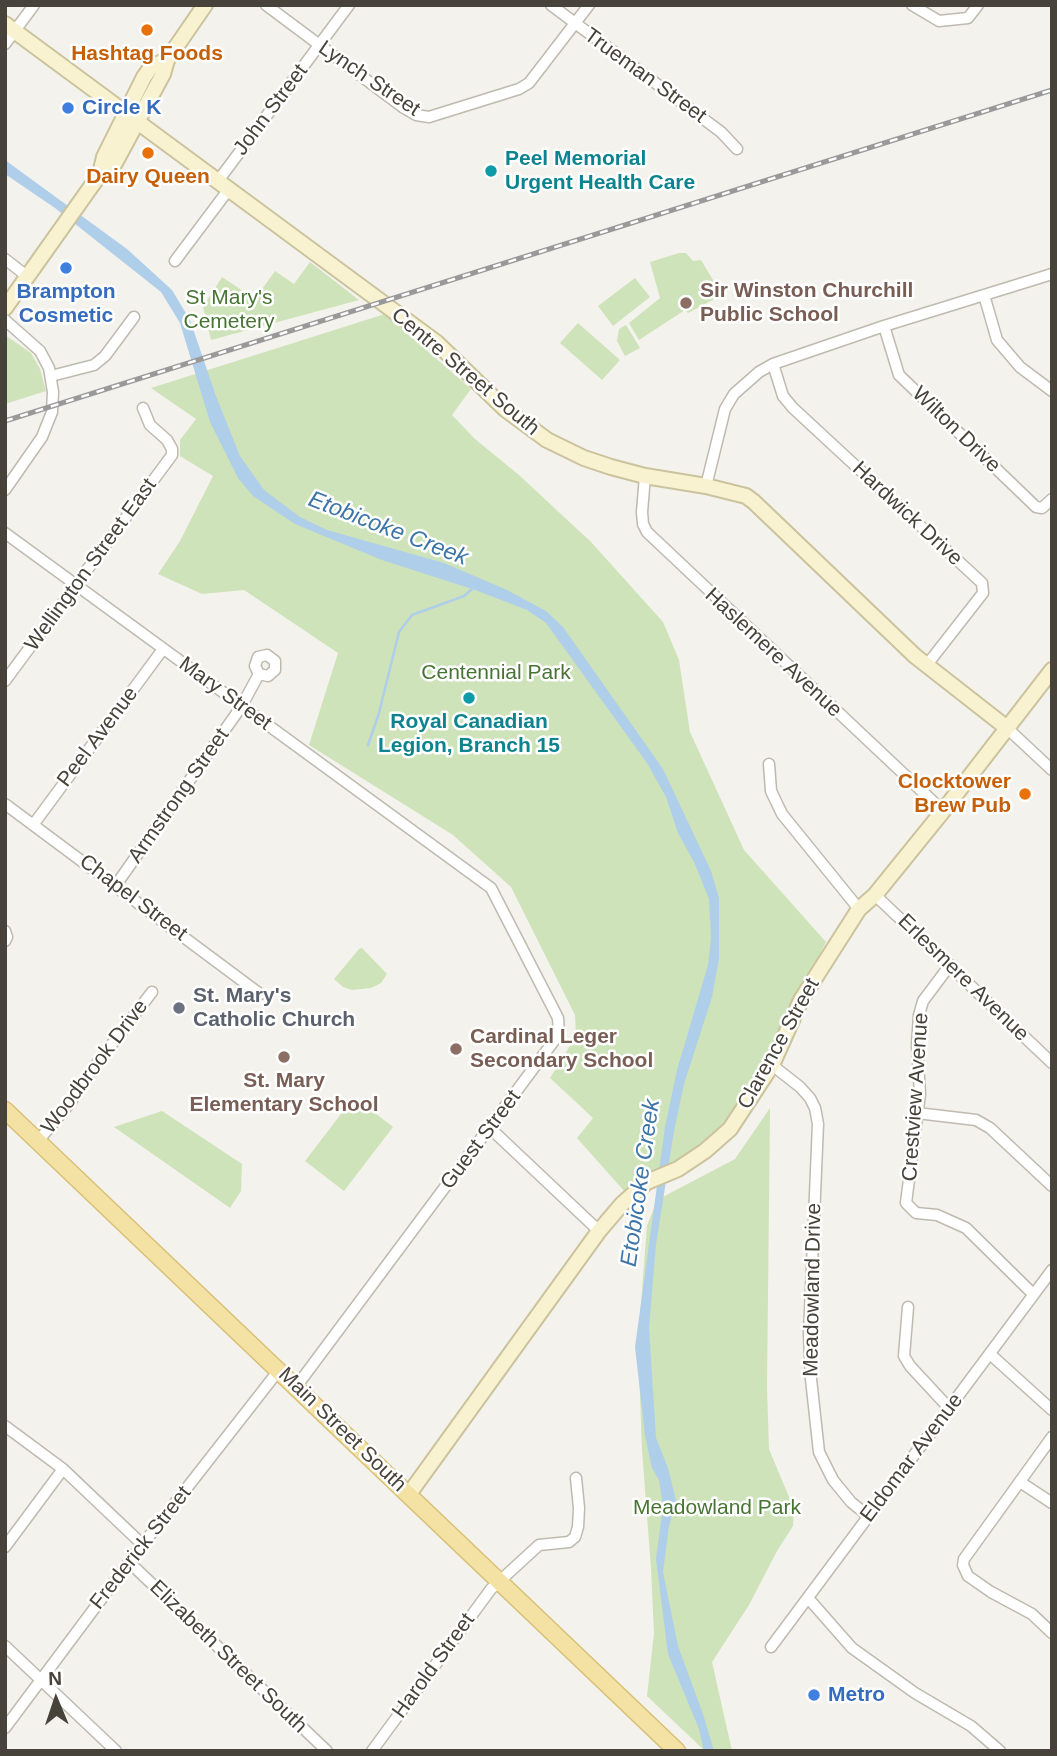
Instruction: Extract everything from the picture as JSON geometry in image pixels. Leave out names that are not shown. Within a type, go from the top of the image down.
[{"type":"main road","name":"Main Street South","points":[[5,1110],[677,1751]]},
{"type":"street","points":[[5,44],[10,28],[34,5]]},
{"type":"street","points":[[5,308],[100,174],[115,163],[132,116],[163,75],[167,60],[205,5]]},
{"type":"street","name":"Lynch Street","points":[[266,5],[404,108],[416,115],[429,117],[519,89],[529,83],[589,5]]},
{"type":"street","name":"John Street","points":[[175,261],[224,185],[349,5]]},
{"type":"street","name":"Trueman Street","points":[[551,5],[721,132],[737,149]]},
{"type":"street","points":[[912,5],[939,22],[968,18],[978,5]]},
{"type":"street","name":"Centre Street South","points":[[10,28],[437,343],[505,409],[547,440],[584,458],[645,476],[746,496],[926,666],[1007,728]]},
{"type":"street","points":[[5,259],[28,276]]},
{"type":"street","points":[[706,486],[717,434],[729,402],[746,382],[773,364],[1052,274]]},
{"type":"street","points":[[984,295],[997,340],[1020,367],[1052,391]]},
{"type":"street","points":[[51,376],[94,365],[105,356],[134,317]]},
{"type":"street","points":[[5,320],[40,351],[51,376],[53,401],[50,417],[33,454],[5,490]]},
{"type":"street","name":"Wilton Drive","points":[[884,327],[899,375],[1036,507],[1042,508],[1052,499]]},
{"type":"street","name":"Hardwick Drive","points":[[773,364],[783,396],[793,408],[982,583],[983,593],[926,666]]},
{"type":"street","name":"Wellington Street East","points":[[5,681],[173,455],[167,440],[150,425],[143,408]]},
{"type":"street","name":"Haslemere Avenue","points":[[645,476],[642,512],[647,532],[943,811]]},
{"type":"street","name":"Mary Street","points":[[5,533],[445,855]]},
{"type":"street","name":"Peel Avenue","points":[[33,825],[163,649]]},
{"type":"street","name":"Clarence Street","points":[[409,1494],[599,1231],[622,1204],[648,1182],[678,1169],[705,1151],[730,1129],[772,1065],[802,1000],[859,909],[875,895],[943,811],[1052,670]]},
{"type":"street","name":"Armstrong Street","points":[[116,884],[241,707],[259,674]]},
{"type":"street","points":[[1007,728],[1052,770]]},
{"type":"street","points":[[769,764],[771,791],[782,814],[859,909]]},
{"type":"street","name":"Chapel Street","points":[[5,804],[116,884],[260,994]]},
{"type":"street","name":"Guest Street","points":[[296,1387],[491,1129],[559,1034],[559,1024],[491,888],[445,855]]},
{"type":"street","name":"Erlesmere Avenue","points":[[875,895],[1052,1063]]},
{"type":"street","points":[[5,931],[5,941]]},
{"type":"street","name":"Crestview Avenue","points":[[950,965],[923,1001],[919,1015],[917,1045],[920,1094],[906,1203],[916,1213],[937,1215],[966,1228],[1033,1294]]},
{"type":"street","name":"Woodbrook Drive","points":[[38,1141],[70,1103],[152,992]]},
{"type":"street","name":"Meadowland Drive","points":[[772,1065],[810,1098],[818,1124],[809,1334],[819,1452],[833,1480],[851,1502],[868,1516]]},
{"type":"street","points":[[917,1113],[976,1120],[990,1128],[1052,1186]]},
{"type":"street","points":[[491,1129],[599,1231]]},
{"type":"street","name":"Eldomar Avenue","points":[[771,1647],[1052,1270]]},
{"type":"street","points":[[908,1307],[904,1356],[949,1408]]},
{"type":"street","points":[[989,1354],[1052,1410]]},
{"type":"street","name":"Frederick Street","points":[[5,1728],[129,1562],[279,1370]]},
{"type":"street","points":[[5,1426],[63,1469],[143,1545]]},
{"type":"street","points":[[1052,1437],[964,1559],[963,1565],[968,1576],[1032,1614],[1052,1633]]},
{"type":"street","points":[[5,1547],[63,1469]]},
{"type":"street","name":"Harold Street","points":[[372,1751],[489,1591],[540,1545],[569,1542],[575,1537],[579,1508],[576,1478]]},
{"type":"street","points":[[1020,1482],[1052,1503]]},
{"type":"street","name":"Elizabeth Street South","points":[[129,1562],[327,1751]]},
{"type":"street","points":[[808,1598],[852,1648],[915,1693],[971,1726],[1000,1751]]},
{"type":"street","points":[[5,1646],[116,1751]]},
{"type":"green space","points":[[686,253],[693,261],[701,260],[722,295],[688,313],[685,310],[639,340],[629,323],[660,298],[650,262]]},
{"type":"green space","name":"St Mary's Cemetery","points":[[310,262],[359,300],[211,340],[203,307],[222,277],[255,299],[275,271],[294,284]]},
{"type":"green space","points":[[635,278],[650,297],[613,326],[598,306]]},
{"type":"green space","name":"Centennial Park","points":[[385,314],[471,389],[452,415],[475,439],[519,475],[591,542],[663,622],[679,660],[690,732],[744,850],[826,942],[761,1073],[722,1134],[690,1158],[651,1176],[625,1192],[577,1138],[593,1118],[550,1078],[576,1036],[575,1015],[511,887],[453,835],[309,745],[338,653],[244,590],[202,594],[158,574],[180,541],[213,476],[180,456],[180,440],[196,419],[151,388]]},
{"type":"green space","points":[[578,323],[620,360],[602,380],[560,343]]},
{"type":"green space","points":[[626,325],[640,348],[625,356],[617,341],[619,329]]},
{"type":"green space","points":[[5,335],[31,353],[40,369],[46,391],[5,404]]},
{"type":"green space","points":[[362,948],[387,974],[381,983],[371,988],[352,990],[343,987],[334,979]]},
{"type":"green space","points":[[354,1097],[393,1127],[344,1191],[305,1161]]},
{"type":"green space","name":"Meadowland Park","points":[[770,1108],[767,1387],[769,1449],[794,1509],[793,1526],[749,1605],[712,1662],[732,1751],[705,1751],[647,1696],[654,1633],[638,1342],[647,1226],[657,1200],[735,1159]]},
{"type":"green space","points":[[162,1111],[242,1164],[241,1191],[230,1208],[114,1127]]},
{"type":"water","points":[[5,160],[127,249],[172,290],[190,320],[240,456],[264,490],[300,517],[327,530],[444,563],[507,590],[546,611],[563,627],[663,769],[711,871],[719,898],[719,959],[712,997],[684,1084],[674,1131],[656,1244],[649,1328],[656,1438],[668,1468],[676,1500],[669,1526],[663,1572],[678,1646],[714,1751],[704,1751],[699,1729],[668,1654],[656,1559],[663,1506],[659,1480],[652,1468],[645,1435],[635,1347],[665,1127],[677,1070],[708,965],[711,937],[709,899],[695,864],[678,833],[666,797],[647,763],[546,623],[527,610],[382,560],[295,524],[253,496],[238,478],[210,422],[180,323],[161,292],[55,208],[5,174]]},
{"type":"waterway","name":"Etobicoke Creek","points":[[368,745],[379,713],[399,632],[412,615],[464,596],[473,588]]},
{"type":"railway","points":[[5,421],[1052,90]]},
{"type":"place","name":"Hashtag Foods","points":[[147,30]]},
{"type":"place","name":"Circle K","points":[[68,108]]},
{"type":"place","name":"Dairy Queen","points":[[148,153]]},
{"type":"place","name":"Peel Memorial Urgent Health Care","points":[[491,171]]},
{"type":"place","name":"Brampton Cosmetic","points":[[66,268]]},
{"type":"place","name":"Sir Winston Churchill Public School","points":[[686,303]]},
{"type":"place","name":"Royal Canadian Legion, Branch 15","points":[[469,698]]},
{"type":"place","name":"Clocktower Brew Pub","points":[[1025,794]]},
{"type":"place","name":"St. Mary's Catholic Church","points":[[179,1008]]},
{"type":"place","name":"Cardinal Leger Secondary School","points":[[456,1049]]},
{"type":"place","name":"St. Mary Elementary School","points":[[284,1057]]},
{"type":"place","name":"Metro","points":[[814,1695]]}]
